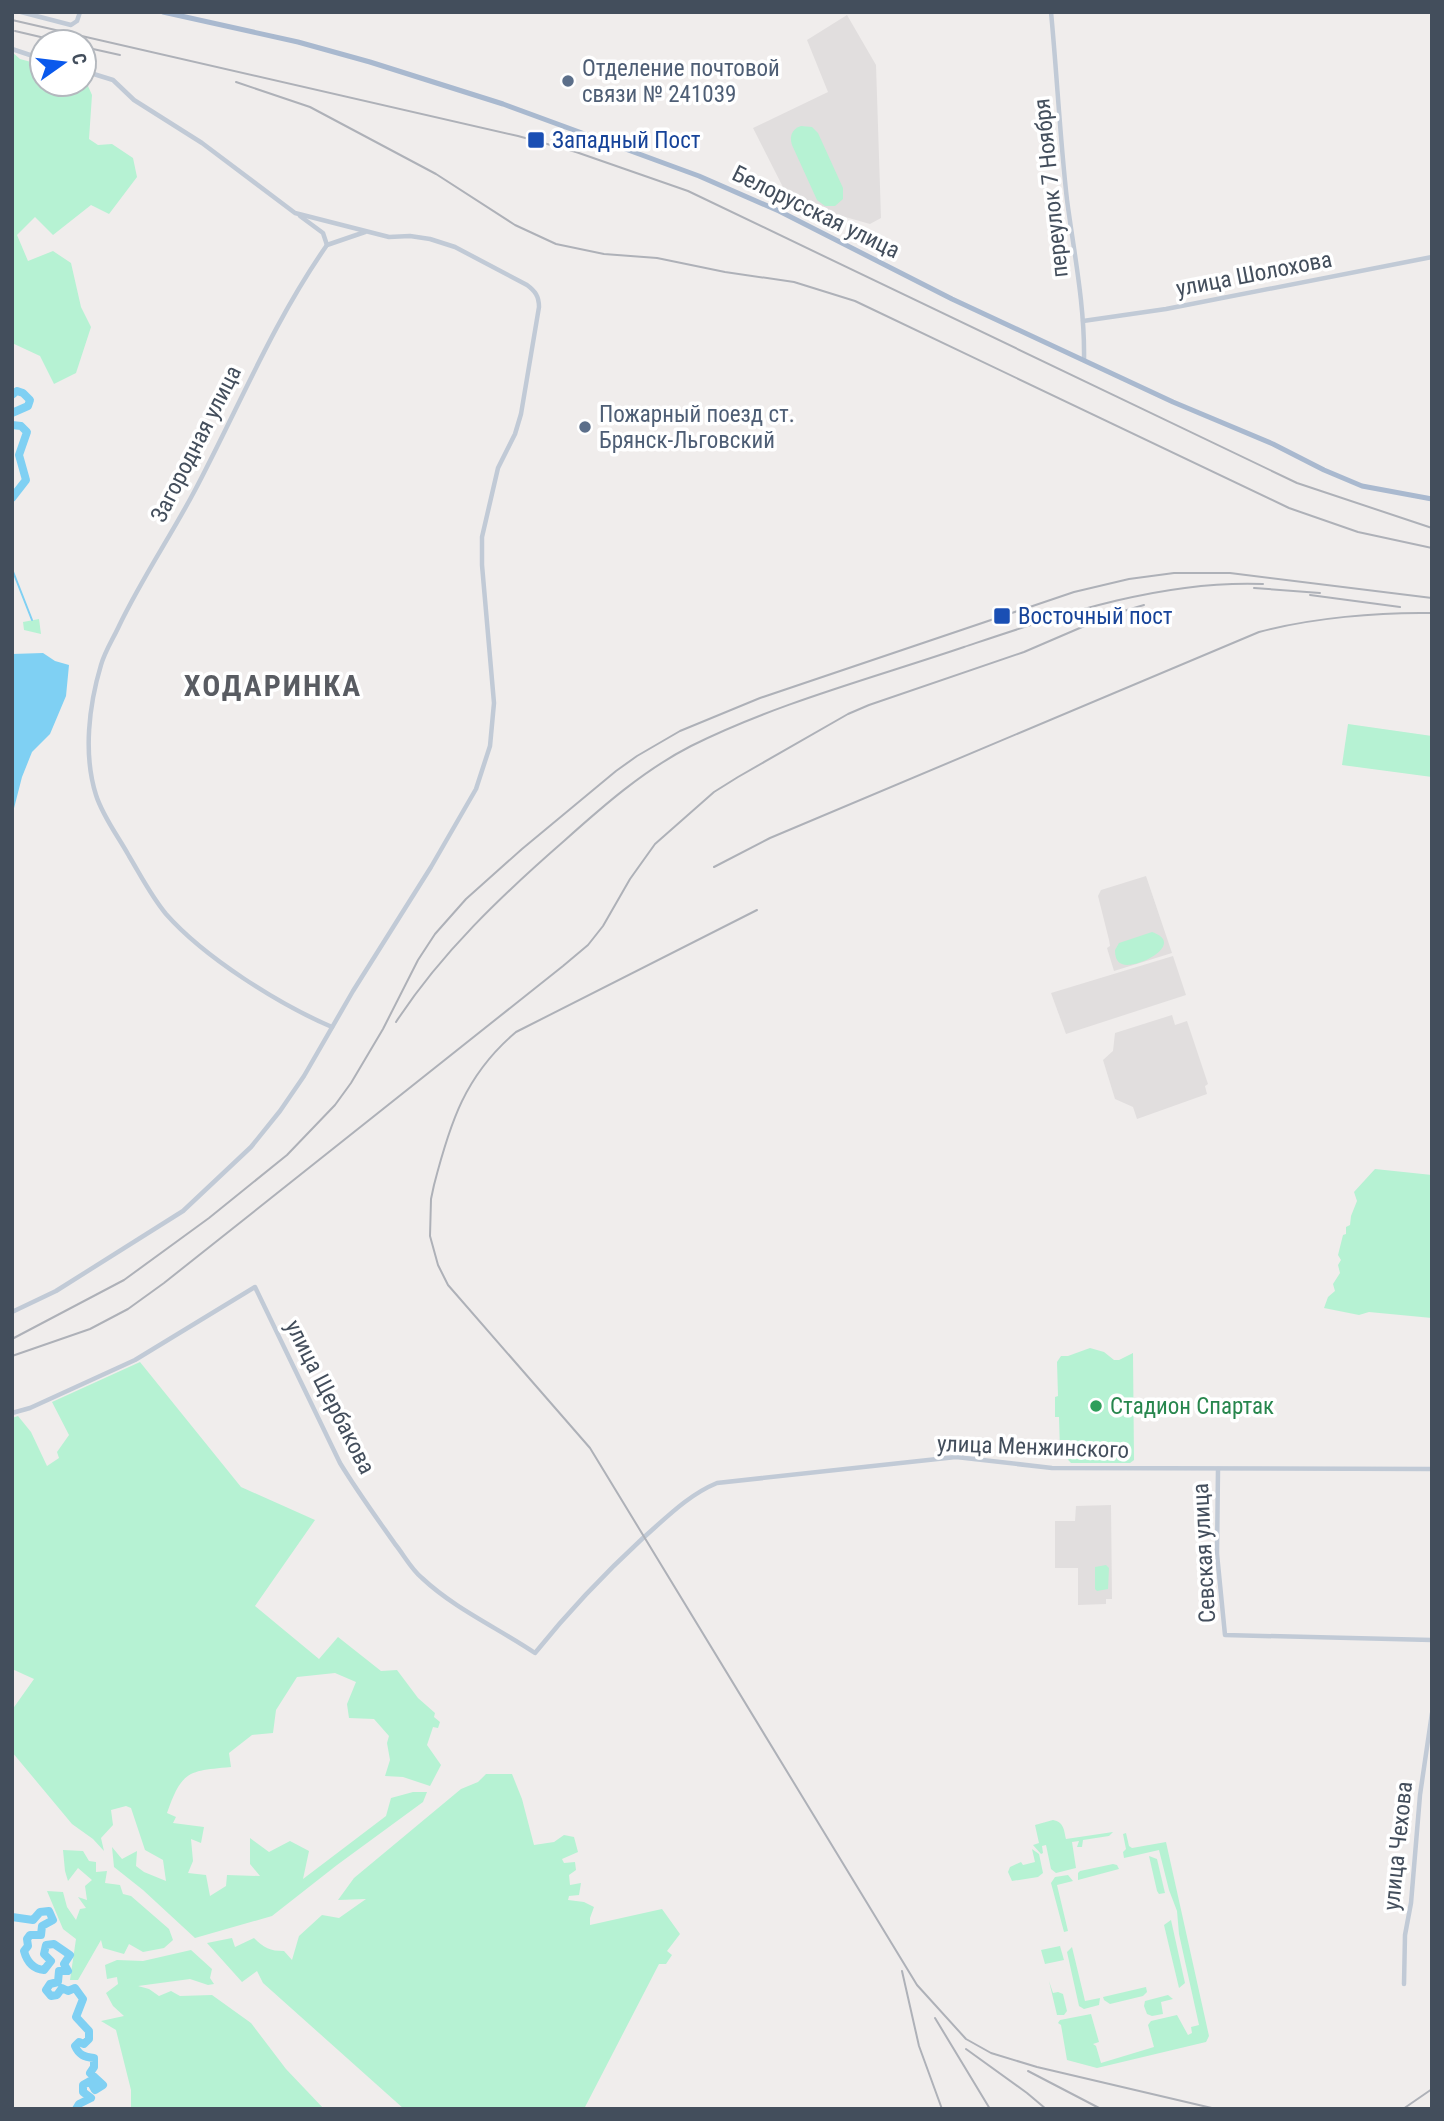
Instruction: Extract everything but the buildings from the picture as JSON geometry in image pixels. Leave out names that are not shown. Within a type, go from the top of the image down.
[{"type":"main road","name":"Белорусская улица","points":[[163,12],[298,42],[356,58],[503,104],[699,176],[779,211],[952,299],[1362,486],[1432,499]]},
{"type":"street","points":[[21,12],[71,25],[77,21],[80,12]]},
{"type":"street","name":"переулок 7 Ноября","points":[[1051,12],[1068,201],[1083,320],[1084,360]]},
{"type":"street","points":[[98,75],[113,80],[134,100],[202,143],[323,233],[327,245],[366,232]]},
{"type":"street","points":[[12,1312],[68,1285],[188,1207],[251,1147],[281,1111],[304,1076],[431,867],[483,772],[493,730],[494,703],[485,612],[483,531],[499,467],[515,434],[521,414],[538,322],[539,300],[535,291],[527,285],[455,247],[430,239],[389,237],[295,213]]},
{"type":"street","name":"Загородная улица","points":[[327,245],[307,274],[251,374],[195,491],[131,601],[102,662],[91,713],[90,757],[92,781],[104,813],[146,886],[169,917],[223,963],[275,998],[332,1027]]},
{"type":"street","name":"улица Шолохова","points":[[1083,320],[1166,309],[1432,257]]},
{"type":"street","name":"улица Щербакова","points":[[12,1413],[30,1408],[135,1360],[255,1287],[340,1462],[419,1576],[463,1608],[535,1653]]},
{"type":"street","name":"улица Менжинского","points":[[535,1653],[578,1603],[639,1541],[687,1501],[717,1483],[956,1457],[1048,1468],[1432,1469]]},
{"type":"street","name":"Севская улица","points":[[1217,1469],[1217,1554],[1225,1634],[1432,1640]]},
{"type":"street","name":"улица Чехова","points":[[1404,1984],[1405,1935],[1432,1713]]},
{"type":"shaded area","points":[[847,15],[876,65],[881,218],[870,224],[799,204],[788,197],[753,128],[828,92],[807,40]]},
{"type":"shaded area","points":[[1146,876],[1172,953],[1114,971],[1098,896],[1101,890]]},
{"type":"shaded area","points":[[1173,956],[1186,995],[1066,1034],[1051,993]]},
{"type":"shaded area","points":[[1172,1015],[1175,1025],[1187,1021],[1208,1084],[1205,1086],[1207,1094],[1137,1119],[1133,1107],[1115,1099],[1103,1060],[1113,1051],[1115,1033]]},
{"type":"shaded area","points":[[1111,1505],[1112,1599],[1106,1599],[1106,1604],[1078,1605],[1078,1568],[1055,1568],[1055,1521],[1075,1521],[1076,1506]]},
{"type":"green space","points":[[12,52],[28,61],[28,98],[92,98],[89,139],[98,145],[112,144],[133,158],[137,177],[109,214],[91,205],[53,235],[35,217],[17,235],[28,261],[53,251],[71,263],[81,307],[91,327],[76,373],[54,384],[40,356],[12,343]]},
{"type":"green space","points":[[801,126],[812,127],[818,133],[843,188],[843,199],[835,206],[825,206],[817,200],[792,145],[792,133]]},
{"type":"green space","points":[[39,619],[41,634],[24,630],[23,622]]},
{"type":"green space","points":[[1348,724],[1432,736],[1432,777],[1342,765]]},
{"type":"green space","points":[[1152,932],[1161,937],[1164,943],[1162,949],[1138,963],[1129,965],[1118,962],[1115,950],[1119,943]]},
{"type":"green space","points":[[1375,1169],[1432,1175],[1432,1318],[1369,1312],[1359,1315],[1324,1308],[1328,1297],[1335,1291],[1333,1284],[1340,1273],[1338,1265],[1341,1260],[1338,1255],[1357,1201],[1354,1192]]},
{"type":"green space","name":"Стадион Спартак","points":[[1090,1348],[1104,1352],[1114,1360],[1133,1353],[1134,1460],[1130,1463],[1071,1463],[1060,1451],[1059,1417],[1055,1417],[1055,1397],[1058,1396],[1057,1362],[1061,1356]]},
{"type":"green space","points":[[140,1362],[241,1487],[315,1520],[255,1606],[319,1659],[338,1637],[381,1671],[397,1670],[440,1722],[438,1728],[433,1727],[427,1745],[441,1765],[430,1786],[403,1777],[385,1776],[390,1760],[387,1743],[389,1736],[374,1719],[349,1718],[347,1704],[356,1682],[335,1673],[297,1677],[276,1710],[273,1733],[252,1735],[229,1753],[231,1767],[189,1775],[177,1788],[172,1799],[167,1813],[176,1817],[173,1823],[204,1827],[201,1843],[191,1839],[193,1861],[188,1873],[206,1875],[210,1896],[226,1886],[227,1875],[260,1876],[250,1864],[250,1838],[269,1852],[290,1841],[309,1851],[303,1879],[386,1816],[391,1798],[413,1792],[427,1792],[423,1802],[272,1916],[195,1938],[114,1867],[112,1847],[122,1859],[137,1851],[136,1866],[166,1881],[163,1860],[145,1850],[131,1808],[126,1806],[111,1810],[113,1825],[101,1838],[104,1851],[72,1824],[12,1752],[12,1710],[34,1679],[12,1669],[12,1418],[18,1416],[31,1432],[47,1466],[59,1458],[57,1452],[69,1435],[52,1402]]},
{"type":"green space","points":[[1106,1565],[1109,1568],[1108,1589],[1097,1591],[1095,1567]]},
{"type":"green space","points":[[486,1774],[512,1774],[522,1799],[534,1845],[554,1842],[564,1835],[574,1837],[578,1852],[562,1859],[564,1863],[575,1862],[576,1870],[569,1875],[570,1885],[581,1883],[579,1895],[569,1896],[568,1900],[584,1902],[594,1907],[590,1925],[662,1909],[680,1934],[667,1951],[672,1955],[666,1964],[659,1964],[584,2109],[404,2109],[263,1983],[257,1971],[242,1982],[207,1943],[232,1938],[235,1947],[254,1938],[267,1948],[284,1951],[292,1960],[299,1936],[322,1915],[339,1918],[366,1899],[338,1900],[354,1878],[461,1789],[478,1782]]},
{"type":"green space","points":[[1053,1820],[1061,1825],[1066,1839],[1113,1832],[1109,1836],[1083,1840],[1082,1847],[1077,1847],[1079,1841],[1072,1842],[1076,1868],[1056,1873],[1051,1869],[1046,1845],[1042,1846],[1041,1854],[1033,1845],[1039,1843],[1035,1825]]},
{"type":"green space","points":[[1126,1833],[1132,1848],[1166,1842],[1209,2036],[1206,2042],[1097,2068],[1067,2060],[1061,2025],[1058,2023],[1060,2020],[1091,2014],[1099,2042],[1093,2044],[1101,2063],[1154,2047],[1148,2025],[1151,2021],[1177,2015],[1188,2035],[1192,2033],[1191,2027],[1199,2025],[1179,1934],[1177,1911],[1159,1850],[1124,1858],[1123,1852],[1126,1849],[1123,1834]]},
{"type":"green space","points":[[1032,1849],[1039,1854],[1043,1873],[1038,1877],[1012,1881],[1008,1872],[1010,1867],[1021,1862],[1023,1865],[1035,1862]]},
{"type":"green space","points":[[63,1850],[83,1851],[89,1861],[96,1862],[96,1872],[107,1871],[105,1883],[120,1885],[123,1894],[131,1896],[169,1929],[173,1940],[164,1948],[143,1952],[129,1944],[124,1954],[103,1948],[101,1940],[78,1980],[70,1980],[76,1939],[63,1929],[47,1891],[63,1892],[67,1907],[76,1920],[80,1909],[86,1908],[78,1897],[87,1900],[85,1886],[92,1880],[78,1868],[68,1881]]},
{"type":"green space","points":[[1149,1856],[1157,1859],[1165,1893],[1159,1894],[1157,1891]]},
{"type":"green space","points":[[1113,1864],[1119,1869],[1078,1880],[1080,1871]]},
{"type":"green space","points":[[1068,1875],[1073,1881],[1057,1885],[1068,1931],[1064,1932],[1051,1883],[1055,1877]]},
{"type":"green space","points":[[1171,1920],[1185,1983],[1179,1988],[1164,1925]]},
{"type":"green space","points":[[1060,1946],[1064,1960],[1045,1964],[1041,1950]]},
{"type":"green space","points":[[1072,1947],[1085,2001],[1100,1998],[1099,2005],[1084,2009],[1079,2006],[1067,1952]]},
{"type":"green space","points":[[191,1950],[212,1969],[210,1978],[214,1984],[208,1985],[190,1979],[138,1986],[159,1996],[171,1991],[180,1996],[212,1995],[251,2023],[286,2069],[324,2109],[131,2109],[131,2090],[116,2030],[101,2021],[124,2016],[113,2006],[106,1993],[118,1984],[117,1977],[107,1979],[105,1965],[117,1960],[143,1961]]},
{"type":"green space","points":[[1049,1981],[1053,1993],[1063,1994],[1067,2011],[1064,2015],[1057,2015]]},
{"type":"green space","points":[[1146,1987],[1147,1992],[1143,1996],[1110,2004],[1103,1997]]},
{"type":"green space","points":[[1168,1995],[1173,1999],[1161,2002],[1163,2014],[1147,2014],[1145,2001]]},
{"type":"water","points":[[43,653],[55,661],[69,665],[66,696],[50,734],[32,752],[12,816],[12,654]]},
{"type":"waterway","points":[[12,395],[17,391],[30,400],[28,406],[12,413]]},
{"type":"waterway","points":[[12,425],[21,426],[27,432],[19,455],[26,480],[12,498]]},
{"type":"waterway","points":[[12,569],[32,620]]},
{"type":"waterway","points":[[12,1917],[33,1920],[40,1912],[49,1911],[53,1920],[42,1926],[41,1935],[30,1935],[27,1939],[28,1946],[24,1951],[34,1966],[44,1970],[51,1961],[44,1954],[46,1945],[54,1944],[70,1955],[64,1964],[68,1971],[59,1971],[58,1982],[50,1984],[46,1990],[51,1996],[57,1995],[62,1988],[68,1991],[75,1988],[83,1999],[76,2017],[89,2031],[89,2039],[84,2044],[79,2042],[75,2046],[82,2055],[94,2058],[94,2067],[90,2073],[103,2085],[95,2090],[90,2081],[83,2085],[83,2092],[91,2098],[79,2104],[76,2109]]},
{"type":"railway","points":[[12,20],[518,136],[576,152],[688,191],[1297,483],[1432,528]]},
{"type":"railway","points":[[15,31],[28,34]]},
{"type":"railway","points":[[98,50],[120,55]]},
{"type":"railway","points":[[236,82],[310,107],[436,174],[515,225],[556,244],[604,254],[657,258],[794,282],[855,301],[1289,508],[1358,532],[1432,548]]},
{"type":"railway","points":[[12,1339],[124,1280],[209,1218],[287,1155],[335,1105],[351,1083],[383,1029],[418,960],[435,934],[466,899],[616,771],[680,731],[760,698],[1074,592],[1129,579],[1174,573],[1230,573],[1432,598]]},
{"type":"railway","points":[[396,1022],[453,949],[518,882],[624,789],[691,746],[791,704],[1074,612],[1186,588],[1263,584]]},
{"type":"railway","points":[[1254,588],[1320,593]]},
{"type":"railway","points":[[1310,595],[1400,607]]},
{"type":"railway","points":[[12,1356],[90,1329],[128,1309],[563,966],[588,945],[603,926],[630,879],[655,844],[714,792],[848,714],[1024,652],[1110,615],[1144,605]]},
{"type":"railway","points":[[714,867],[770,838],[1259,632],[1345,617],[1432,613]]},
{"type":"railway","points":[[757,910],[516,1032],[498,1048],[462,1101],[440,1162],[431,1199],[430,1236],[438,1265],[448,1285],[590,1448],[917,1985],[966,2039],[991,2053],[1037,2067],[1216,2109]]},
{"type":"railway","points":[[902,1971],[919,2046],[942,2109]]},
{"type":"railway","points":[[935,2018],[990,2109]]},
{"type":"railway","points":[[966,2049],[1046,2109]]},
{"type":"railway","points":[[1028,2071],[1101,2109]]},
{"type":"railway","points":[[1403,2109],[1432,2089]]},
{"type":"place","name":"Отделение почтовой связи № 241039","points":[[568,81]]},
{"type":"place","name":"Западный Пост","points":[[536,140]]},
{"type":"place","name":"Пожарный поезд ст. Брянск-Льговский","points":[[585,427]]},
{"type":"place","name":"Восточный пост","points":[[1002,616]]},
{"type":"place","name":"Стадион Спартак","points":[[1096,1406]]},
{"type":"district","name":"ХОДАРИНКА","points":[[273,685]]}]
